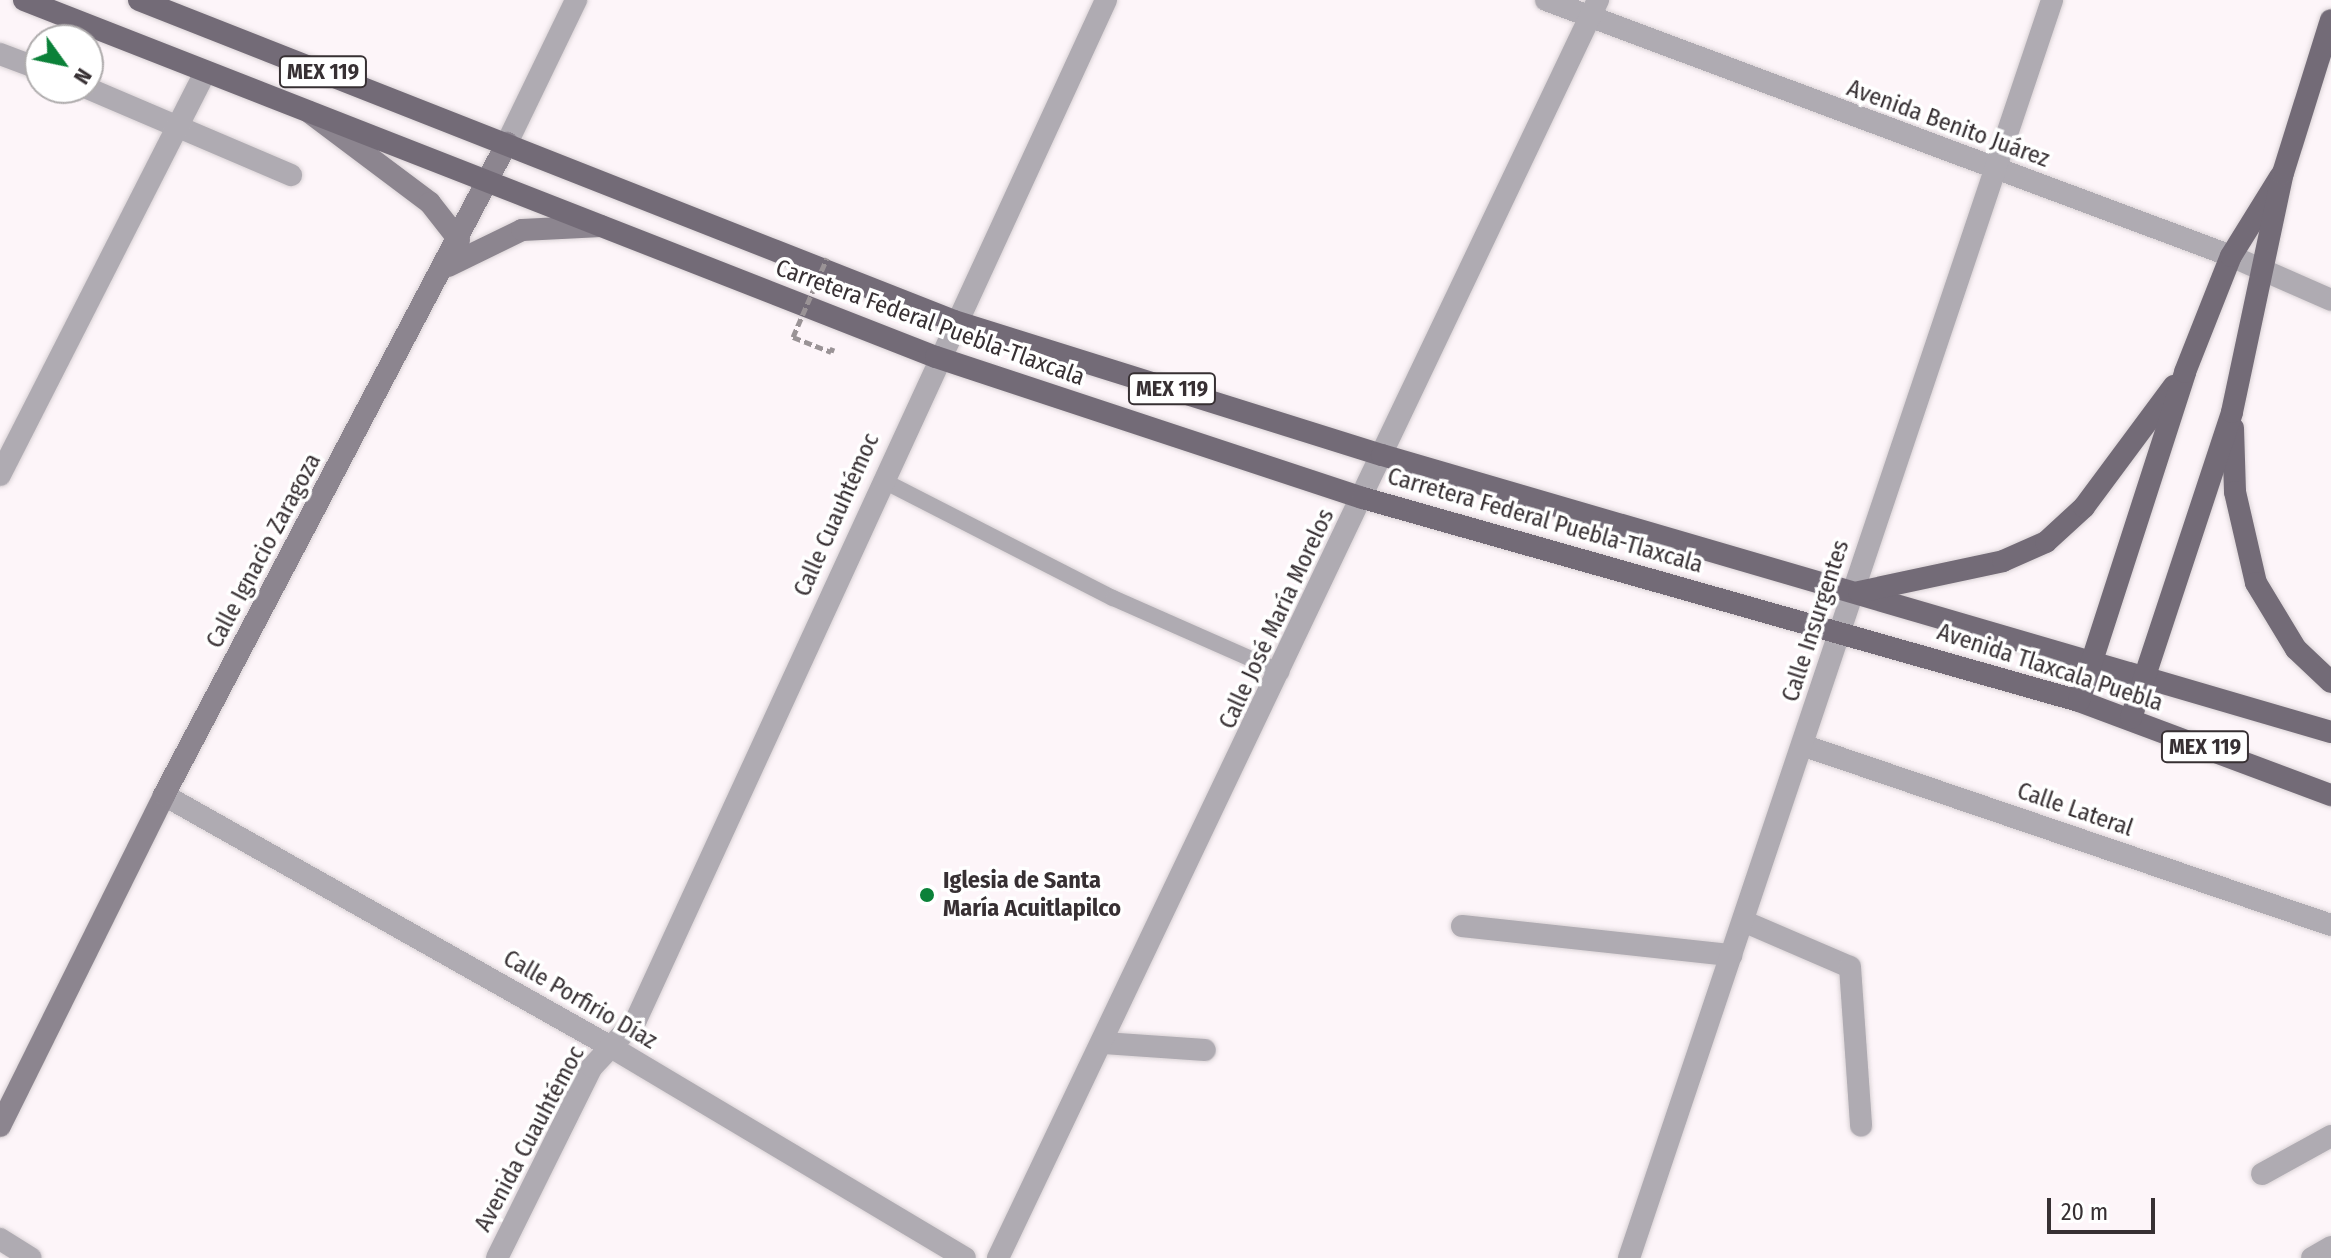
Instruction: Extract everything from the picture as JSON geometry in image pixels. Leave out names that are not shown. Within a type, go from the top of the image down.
[{"type":"main road","name":"Carretera Federal Puebla-Tlaxcala","points":[[24,0],[936,357],[1363,498],[1840,631]]},
{"type":"main road","name":"Carretera Federal Puebla-Tlaxcala","points":[[139,0],[954,321],[1382,455],[1853,593]]},
{"type":"main road","points":[[2131,718],[2232,412],[2266,273],[2283,173],[2331,20]]},
{"type":"main road","points":[[309,111],[430,203],[459,240]]},
{"type":"main road","name":"Calle Ignacio Zaragoza","points":[[0,1126],[164,795],[459,240],[507,143]]},
{"type":"main road","points":[[2079,701],[2185,372],[2231,256],[2283,173]]},
{"type":"main road","points":[[443,269],[484,242],[522,230],[601,226]]},
{"type":"main road","points":[[1853,593],[2003,561],[2046,542],[2084,507],[2185,372]]},
{"type":"main road","points":[[2232,412],[2235,492],[2256,583],[2296,649],[2331,682]]},
{"type":"main road","name":"Avenida Tlaxcala Puebla","points":[[1853,593],[2331,732]]},
{"type":"main road","name":"Avenida Tlaxcala Puebla","points":[[1840,631],[2131,718],[2331,795]]},
{"type":"street","name":"Calle Ignacio Zaragoza","points":[[507,143],[576,0]]},
{"type":"street","name":"Calle Cuauhtémoc","points":[[611,1047],[636,1020],[936,357],[1106,0]]},
{"type":"street","name":"Avenida Benito Juárez","points":[[1546,0],[1593,9],[1993,169],[2231,256],[2331,300]]},
{"type":"street","name":"Calle Insurgentes","points":[[1629,1258],[2052,0]]},
{"type":"street","name":"Calle José María Morelos","points":[[998,1258],[1281,672],[1593,9]]},
{"type":"street","points":[[0,54],[24,63]]},
{"type":"street","points":[[0,475],[205,73]]},
{"type":"street","points":[[104,95],[179,124],[291,175]]},
{"type":"street","name":"Calle Lateral","points":[[1802,745],[2331,925]]},
{"type":"street","name":"Calle Porfirio Díaz","points":[[164,795],[611,1047],[965,1258]]},
{"type":"street","points":[[1743,921],[1850,967],[1861,1126]]},
{"type":"street","points":[[1462,926],[1731,955]]},
{"type":"street","points":[[1104,1043],[1205,1050]]},
{"type":"street","name":"Avenida Cuauhtémoc","points":[[497,1258],[592,1067],[611,1047]]},
{"type":"street","points":[[2262,1174],[2331,1136]]},
{"type":"street","points":[[0,1239],[30,1258]]},
{"type":"street","points":[[2312,1258],[2331,1247]]},
{"type":"lane","points":[[882,480],[1113,598],[1281,672]]},
{"type":"path","points":[[827,258],[793,337],[831,352]]},
{"type":"place","name":"Iglesia de Santa María Acuitlapilco","points":[[927,895]]}]
